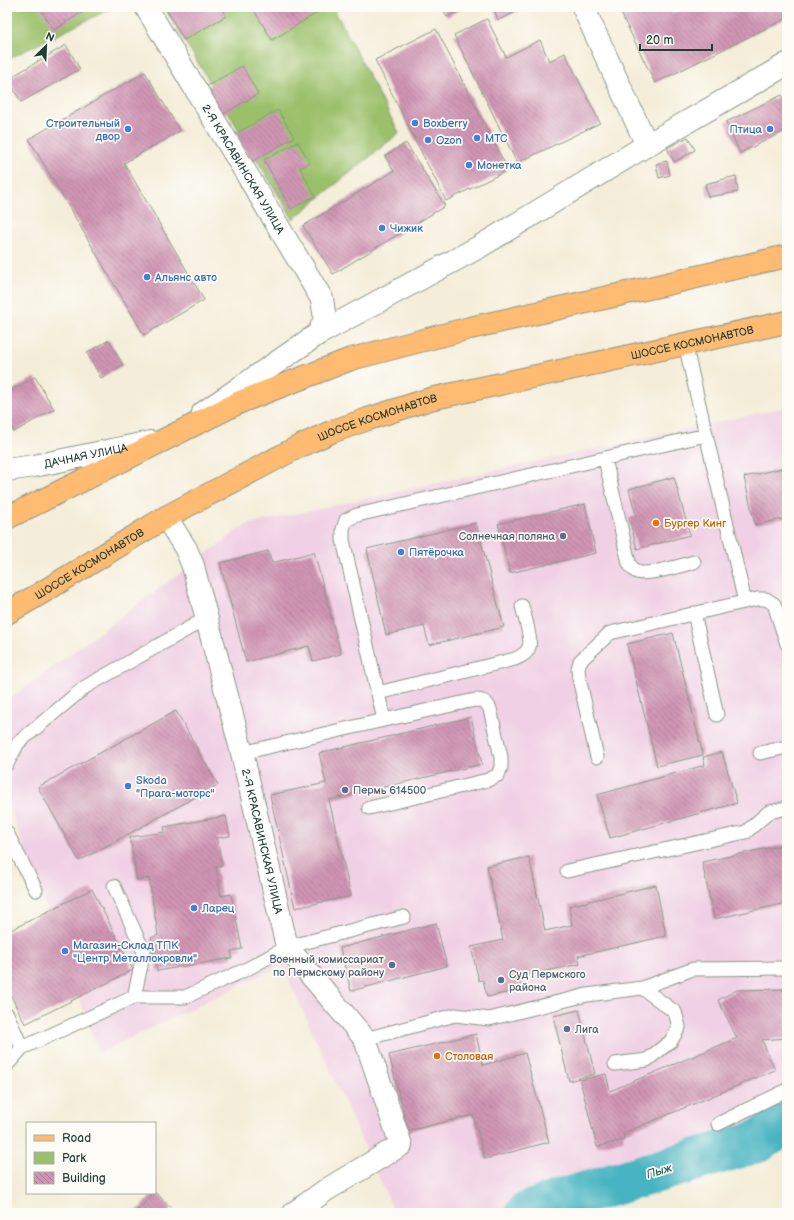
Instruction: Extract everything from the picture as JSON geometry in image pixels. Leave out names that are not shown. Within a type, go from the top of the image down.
[{"type":"main road","points":[[12,514],[240,402],[352,359],[470,328],[787,256]]},
{"type":"main road","name":"ШОССЕ КОСМОНАВТОВ","points":[[7,613],[166,517],[296,448],[331,432],[430,399],[787,322]]},
{"type":"street","name":"2-Я КРАСАВИНСКАЯ УЛИЦА","points":[[146,7],[322,299],[325,319],[318,334]]},
{"type":"street","points":[[582,7],[647,145]]},
{"type":"street","points":[[164,440],[318,334],[479,247],[647,145],[787,64]]},
{"type":"street","name":"ДАЧНАЯ УЛИЦА","points":[[7,470],[164,440]]},
{"type":"street","name":"2-Я КРАСАВИНСКАЯ УЛИЦА","points":[[166,517],[186,549],[193,566],[242,753],[287,947],[365,1039],[401,1145],[326,1190],[294,1213]]},
{"type":"lane","points":[[685,344],[745,602]]},
{"type":"lane","points":[[384,720],[343,540],[343,529],[346,520],[358,515],[706,435]]},
{"type":"lane","points":[[605,459],[629,563],[632,569],[639,573],[648,572],[694,562]]},
{"type":"lane","points":[[597,757],[578,669],[580,661],[610,633],[757,599],[766,599],[774,604],[787,644]]},
{"type":"lane","points":[[378,693],[515,659],[525,654],[530,646],[522,606]]},
{"type":"lane","points":[[694,613],[717,715]]},
{"type":"lane","points":[[7,764],[18,743],[85,687],[207,618]]},
{"type":"lane","points":[[242,753],[470,701],[481,700],[487,703],[490,709],[502,757],[498,775],[488,780],[369,808]]},
{"type":"lane","points":[[760,753],[787,747]]},
{"type":"lane","points":[[567,871],[746,832],[768,812],[787,808]]},
{"type":"lane","points":[[7,833],[36,890]]},
{"type":"lane","points":[[114,886],[144,952],[134,997]]},
{"type":"lane","points":[[7,1065],[22,1048],[134,997],[185,997],[247,969],[287,947],[404,917]]},
{"type":"lane","points":[[365,1039],[455,1015],[489,1019],[587,995],[642,988],[693,969],[787,968]]},
{"type":"lane","points":[[615,1064],[647,1060],[671,1042],[679,1027],[675,1012],[642,988]]},
{"type":"lane","points":[[7,1014],[22,1048]]},
{"type":"lane","points":[[718,1124],[787,1090]]},
{"type":"shaded area","points":[[787,407],[787,1106],[643,1168],[511,1213],[395,1213],[282,965],[99,1053],[7,801],[7,701],[245,525]]},
{"type":"green space","points":[[7,7],[114,7],[10,58],[7,53]]},
{"type":"green space","points":[[164,7],[333,7],[399,133],[293,219]]},
{"type":"building","points":[[39,7],[81,7],[84,11],[54,30]]},
{"type":"building","points":[[169,7],[230,7],[224,11],[226,16],[184,40],[166,9]]},
{"type":"building","points":[[252,7],[317,7],[320,11],[272,40]]},
{"type":"building","points":[[442,7],[465,7],[447,17]]},
{"type":"building","points":[[493,7],[528,7],[498,20]]},
{"type":"building","points":[[618,7],[669,7],[672,13],[685,7],[787,7],[787,18],[655,83]]},
{"type":"building","points":[[487,19],[506,57],[540,40],[549,61],[565,53],[600,123],[517,163],[454,35]]},
{"type":"building","points":[[436,29],[508,170],[446,201],[375,60]]},
{"type":"building","points":[[66,45],[80,69],[21,102],[8,79]]},
{"type":"building","points":[[242,66],[258,94],[220,116],[204,88]]},
{"type":"building","points":[[145,72],[180,131],[124,163],[204,300],[144,335],[29,139]]},
{"type":"building","points":[[782,95],[787,105],[787,130],[740,153],[726,122]]},
{"type":"building","points":[[278,110],[294,137],[252,162],[235,134]]},
{"type":"building","points":[[688,137],[695,150],[674,162],[667,148]]},
{"type":"building","points":[[298,142],[310,163],[300,168],[315,196],[291,209],[264,160]]},
{"type":"building","points":[[406,143],[445,206],[333,274],[303,226],[394,171],[385,156]]},
{"type":"building","points":[[667,161],[670,175],[659,178],[656,164]]},
{"type":"building","points":[[736,176],[738,192],[708,197],[705,184]]},
{"type":"building","points":[[109,340],[123,365],[101,378],[87,353]]},
{"type":"building","points":[[35,377],[54,409],[14,432],[7,421],[7,393]]},
{"type":"building","points":[[787,467],[787,518],[755,525],[744,477]]},
{"type":"building","points":[[674,477],[690,535],[637,549],[629,518],[636,516],[629,489]]},
{"type":"building","points":[[585,504],[596,553],[510,573],[498,524]]},
{"type":"building","points":[[476,523],[504,627],[429,645],[424,626],[386,635],[367,549]]},
{"type":"building","points":[[268,551],[272,563],[314,552],[341,654],[313,661],[309,646],[246,662],[220,563]]},
{"type":"building","points":[[673,633],[703,755],[657,766],[627,644]]},
{"type":"building","name":"Skoda \"Прага-моторс\"","points":[[176,711],[218,785],[79,861],[38,787]]},
{"type":"building","points":[[471,717],[482,764],[329,800],[351,896],[295,908],[270,795],[326,783],[319,753]]},
{"type":"building","points":[[722,752],[737,803],[610,838],[597,795],[705,765],[703,757]]},
{"type":"building","points":[[226,816],[230,836],[217,838],[222,866],[216,867],[221,896],[231,894],[242,949],[231,951],[232,958],[157,971],[151,938],[158,935],[149,878],[137,880],[130,837],[165,832],[164,827]]},
{"type":"building","points":[[787,844],[787,903],[714,919],[702,862]]},
{"type":"building","points":[[529,857],[545,931],[572,925],[569,906],[656,885],[666,936],[578,956],[580,964],[522,976],[524,989],[487,997],[483,980],[479,981],[471,947],[503,940],[487,866]]},
{"type":"building","name":"Магазин-Склад ТПК \"Центр Металлокровли\"","points":[[92,889],[133,970],[25,1024],[7,988],[7,932]]},
{"type":"building","points":[[436,923],[447,966],[351,991],[340,948]]},
{"type":"building","points":[[787,989],[787,1038],[762,1040],[775,1070],[624,1133],[623,1140],[597,1147],[580,1080],[606,1074],[610,1091],[737,1038],[718,1000],[737,990]]},
{"type":"building","points":[[579,1010],[595,1074],[569,1081],[553,1016]]},
{"type":"building","points":[[476,1034],[483,1065],[525,1053],[549,1142],[485,1159],[473,1115],[408,1131],[389,1055]]},
{"type":"building","points":[[156,1193],[172,1208],[167,1213],[135,1213],[153,1194]]},
{"type":"waterway","name":"Пыж","points":[[527,1213],[558,1201],[759,1141],[787,1123]]},
{"type":"place","name":"Boxberry","points":[[415,123]]},
{"type":"place","name":"Строительный двор","points":[[128,129]]},
{"type":"place","name":"Птица","points":[[770,129]]},
{"type":"place","name":"МТС","points":[[477,138]]},
{"type":"place","name":"Ozon","points":[[428,140]]},
{"type":"place","name":"Монетка","points":[[469,165]]},
{"type":"place","name":"Чижик","points":[[382,228]]},
{"type":"place","name":"Альянс авто","points":[[147,277]]},
{"type":"place","name":"Бургер Кинг","points":[[656,523]]},
{"type":"place","name":"Солнечная поляна","points":[[563,536]]},
{"type":"place","name":"Пятёрочка","points":[[401,552]]},
{"type":"place","name":"Skoda \"Прага-моторс\"","points":[[128,786]]},
{"type":"place","name":"Пермь 614500","points":[[345,790]]},
{"type":"place","name":"Ларец","points":[[194,908]]},
{"type":"place","name":"Магазин-Склад ТПК \"Центр Металлокровли\"","points":[[65,951]]},
{"type":"place","name":"Военный комиссариат по Пермскому району","points":[[392,965]]},
{"type":"place","name":"Суд Пермского района","points":[[501,980]]},
{"type":"place","name":"Лига","points":[[567,1029]]},
{"type":"place","name":"Столовая","points":[[437,1056]]}]
